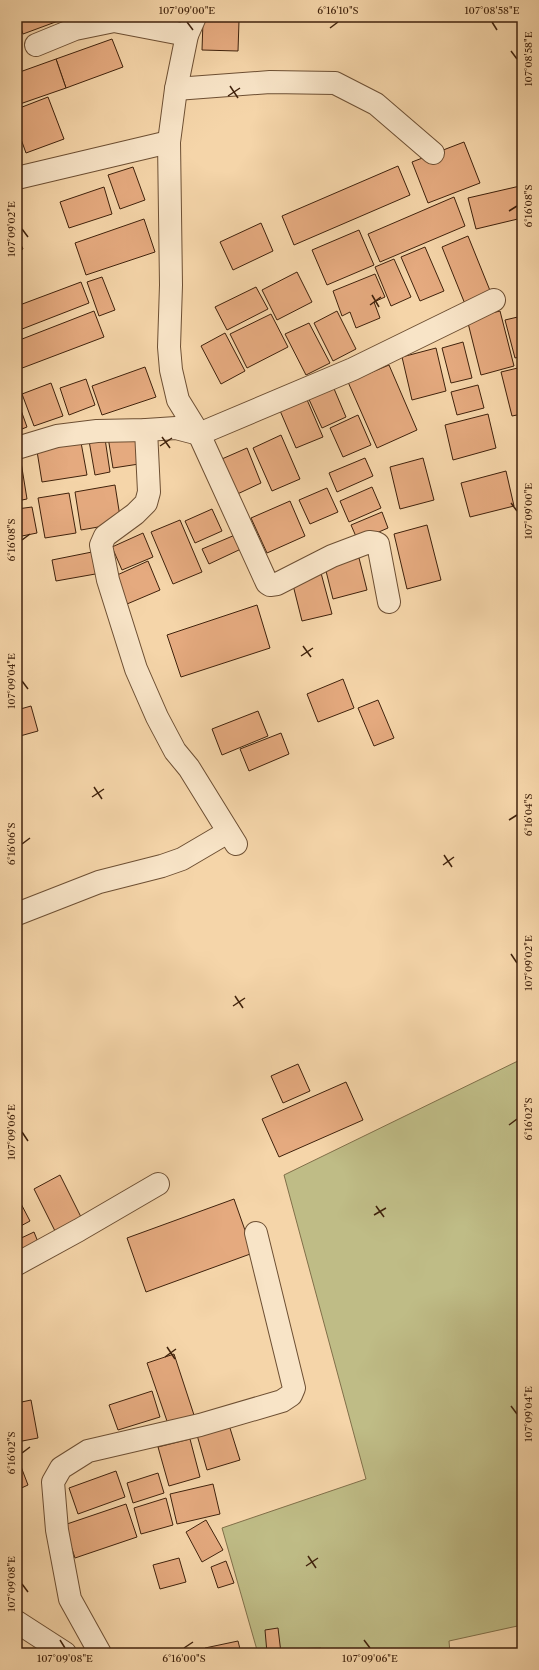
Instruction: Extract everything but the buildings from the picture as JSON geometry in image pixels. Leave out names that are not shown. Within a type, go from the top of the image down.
[{"type":"street","points":[[36,45],[75,29],[114,22],[191,26],[176,89],[169,142],[171,285],[169,347],[170,370],[178,400],[199,434],[267,583],[270,585],[276,584],[332,556],[369,542],[373,542],[378,544],[389,602]]},
{"type":"street","points":[[176,89],[270,82],[335,83],[376,104],[433,153]]},
{"type":"street","points":[[17,178],[169,142]]},
{"type":"street","points":[[17,448],[57,436],[97,431],[176,428],[199,434],[353,369],[494,300]]},
{"type":"street","points":[[17,914],[99,882],[162,866],[182,859],[232,838],[189,768],[175,751],[157,717],[136,669],[108,580],[101,545],[105,536],[146,504],[149,492],[146,430]]},
{"type":"street","points":[[17,1264],[158,1184]]},
{"type":"street","points":[[100,1653],[70,1599],[57,1530],[53,1482],[61,1468],[88,1451],[200,1425],[282,1401],[291,1395],[294,1388],[256,1233]]},
{"type":"street","points":[[17,1622],[64,1653]]},
{"type":"shaded area","points":[[522,1059],[522,1625],[449,1641],[450,1653],[322,1653],[321,1648],[257,1650],[222,1528],[366,1479],[284,1175]]}]
